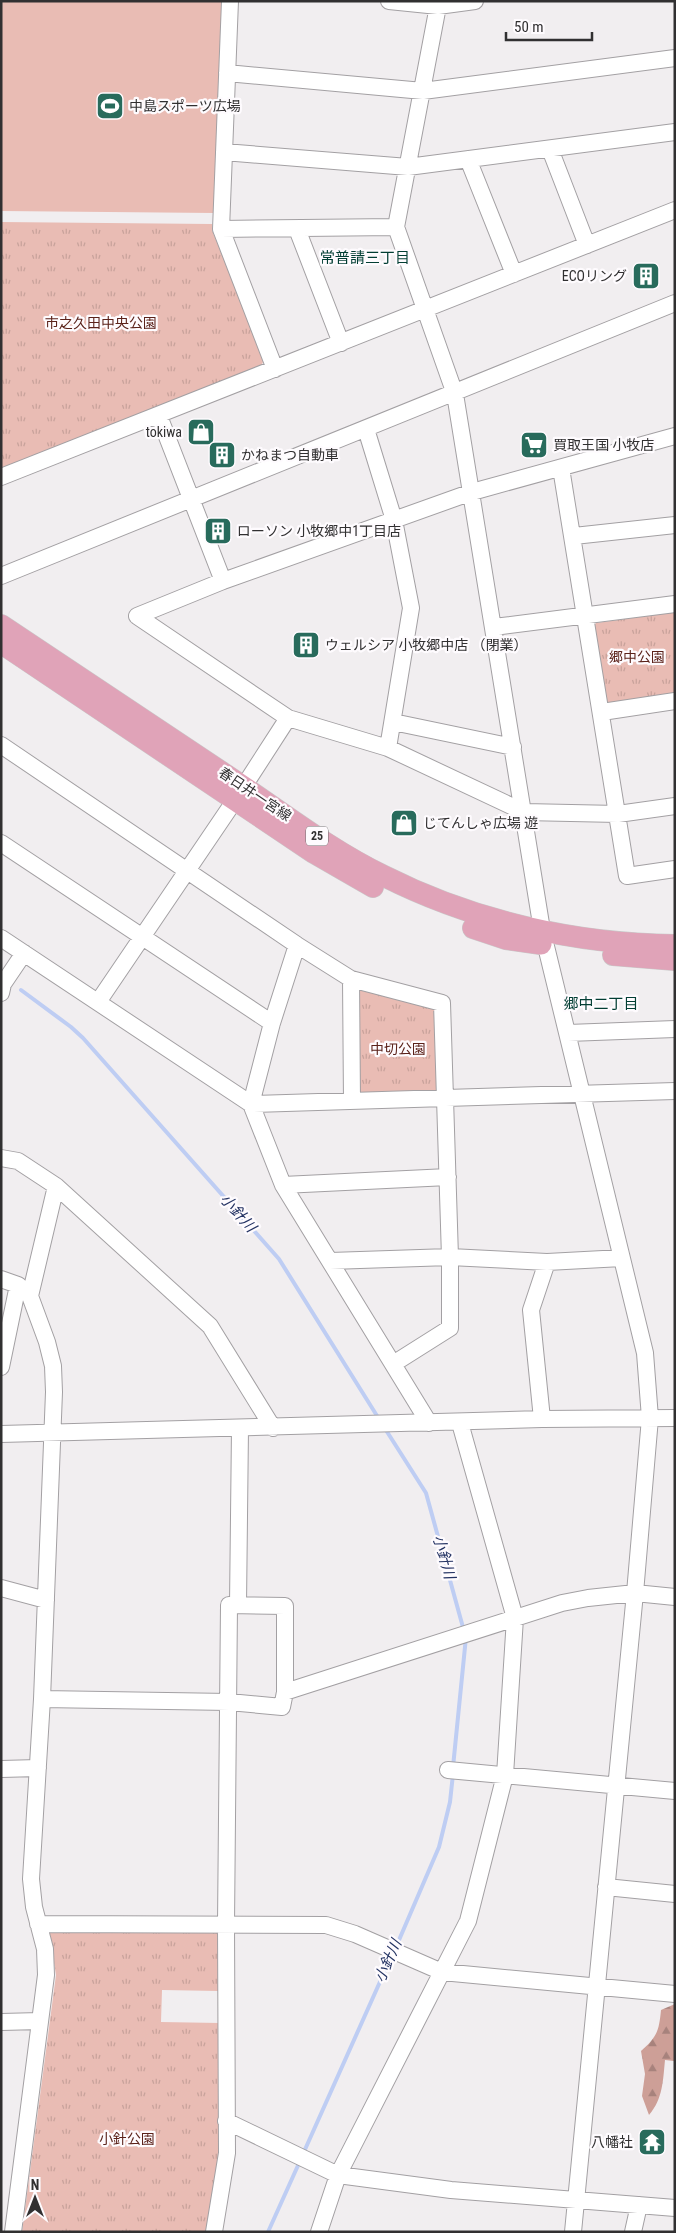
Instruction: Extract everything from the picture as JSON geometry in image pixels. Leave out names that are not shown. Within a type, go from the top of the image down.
[{"type":"main road","name":"春日井一宮線","points":[[1,625],[239,793],[314,854],[378,890],[454,922],[506,939],[609,940],[675,945]]},
{"type":"main road","name":"春日井一宮線","points":[[1,643],[239,793]]},
{"type":"main road","name":"春日井一宮線","points":[[544,938],[614,955],[675,960]]},
{"type":"street","points":[[230,1],[221,229],[275,369]]},
{"type":"street","points":[[389,1],[438,6],[475,1]]},
{"type":"street","points":[[438,6],[396,227],[455,394],[544,938],[645,1352],[650,1418],[635,1593],[573,2232]]},
{"type":"street","points":[[227,73],[423,90],[675,58]]},
{"type":"street","points":[[224,152],[408,167],[675,132]]},
{"type":"street","points":[[550,149],[587,245]]},
{"type":"street","points":[[468,159],[514,274]]},
{"type":"street","points":[[1,477],[675,210]]},
{"type":"street","points":[[221,229],[396,227]]},
{"type":"street","points":[[298,229],[341,343]]},
{"type":"street","points":[[1,576],[191,498],[455,394],[675,303]]},
{"type":"street","points":[[159,416],[223,581]]},
{"type":"street","points":[[366,429],[394,520],[410,608],[388,748]]},
{"type":"street","points":[[675,436],[472,492],[223,581],[137,616],[288,718],[388,748],[524,812],[618,814],[675,806]]},
{"type":"street","points":[[561,468],[574,536],[627,876],[675,869]]},
{"type":"street","points":[[574,536],[675,525]]},
{"type":"street","points":[[494,627],[675,604]]},
{"type":"street","points":[[602,712],[675,701]]},
{"type":"street","points":[[98,1002],[288,718]]},
{"type":"street","points":[[393,722],[513,747]]},
{"type":"street","points":[[1,745],[298,946],[351,979],[442,1003],[450,1258],[450,1328],[393,1364]]},
{"type":"street","points":[[2,846],[272,1023]]},
{"type":"street","points":[[1,938],[251,1104],[283,1184],[429,1423]]},
{"type":"street","points":[[251,1104],[272,1023],[298,946]]},
{"type":"street","points":[[1,993],[3,984],[24,953]]},
{"type":"street","points":[[351,979],[352,1101]]},
{"type":"street","points":[[568,1033],[675,1029]]},
{"type":"street","points":[[251,1104],[675,1091]]},
{"type":"street","points":[[1,1158],[18,1161],[56,1186],[210,1326],[273,1428]]},
{"type":"street","points":[[283,1184],[448,1177]]},
{"type":"street","points":[[1,1367],[56,1186]]},
{"type":"street","points":[[330,1261],[450,1258],[547,1262],[622,1258]]},
{"type":"street","points":[[542,1419],[531,1310],[547,1262]]},
{"type":"street","points":[[1,1279],[24,1291],[47,1342],[53,1366],[54,1392],[42,1699],[31,1878],[38,1924],[45,1949],[46,1975],[14,2232]]},
{"type":"street","points":[[1,1434],[460,1423],[542,1419],[675,1418]]},
{"type":"street","points":[[319,2232],[338,2175],[468,1921],[504,1775],[515,1618],[460,1423]]},
{"type":"street","points":[[238,1605],[240,1428]]},
{"type":"street","points":[[1,1588],[46,1600]]},
{"type":"street","points":[[285,1692],[562,1603],[635,1593],[675,1597]]},
{"type":"street","points":[[42,1699],[229,1702],[282,1707],[285,1692],[285,1606],[229,1605],[229,1702],[226,1924],[227,2153],[214,2232]]},
{"type":"street","points":[[1,1769],[38,1768]]},
{"type":"street","points":[[448,1770],[675,1791]]},
{"type":"street","points":[[606,1887],[675,1894]]},
{"type":"street","points":[[38,1924],[326,1925],[355,1934],[442,1972],[675,1994]]},
{"type":"street","points":[[1,2022],[40,2021]]},
{"type":"street","points":[[226,2122],[338,2175],[452,2190],[675,2208]]},
{"type":"street","points":[[633,2232],[639,2205]]},
{"type":"green space","name":"中島スポーツ広場","points":[[1,1],[223,1],[214,213],[1,211]]},
{"type":"green space","name":"市之久田中央公園","points":[[1,222],[212,224],[212,230],[264,360],[261,366],[1,470]]},
{"type":"green space","name":"郷中公園","points":[[675,612],[675,698],[605,703],[593,627],[596,623]]},
{"type":"green space","name":"中切公園","points":[[358,990],[437,1008],[438,1091],[360,1094]]},
{"type":"green space","name":"小針公園","points":[[56,1927],[221,1932],[219,1991],[162,1990],[161,2022],[220,2023],[220,2151],[206,2232],[22,2232],[56,1975],[49,1933]]},
{"type":"green space","points":[[675,2004],[675,2067],[674,2061],[665,2060],[660,2096],[649,2115],[642,2096],[645,2074],[641,2051],[651,2042],[656,2033],[661,2010]]},
{"type":"waterway","name":"小針川","points":[[21,990],[83,1038],[279,1259],[379,1419]]},
{"type":"waterway","name":"小針川","points":[[384,1427],[426,1493],[464,1631]]},
{"type":"waterway","name":"小針川","points":[[453,1767],[466,1637]]},
{"type":"waterway","name":"小針川","points":[[396,1947],[439,1847],[450,1802],[453,1774]]},
{"type":"waterway","name":"小針川","points":[[303,2154],[392,1955]]},
{"type":"waterway","name":"小針川","points":[[268,2232],[300,2161]]},
{"type":"place","name":"中島スポーツ広場","points":[[110,106]]},
{"type":"place","name":"ECOリング","points":[[646,276]]},
{"type":"place","name":"tokiwa","points":[[201,432]]},
{"type":"place","name":"買取王国 小牧店","points":[[534,445]]},
{"type":"place","name":"かねまつ自動車","points":[[222,455]]},
{"type":"place","name":"ローソン 小牧郷中1丁目店","points":[[218,531]]},
{"type":"place","name":"ウェルシア 小牧郷中店 （閉業）","points":[[306,645]]},
{"type":"place","name":"じてんしゃ広場 遊","points":[[404,823]]},
{"type":"place","name":"八幡社","points":[[652,2142]]},
{"type":"district","name":"常普請三丁目","points":[[365,258]]},
{"type":"district","name":"郷中二丁目","points":[[601,1004]]}]
